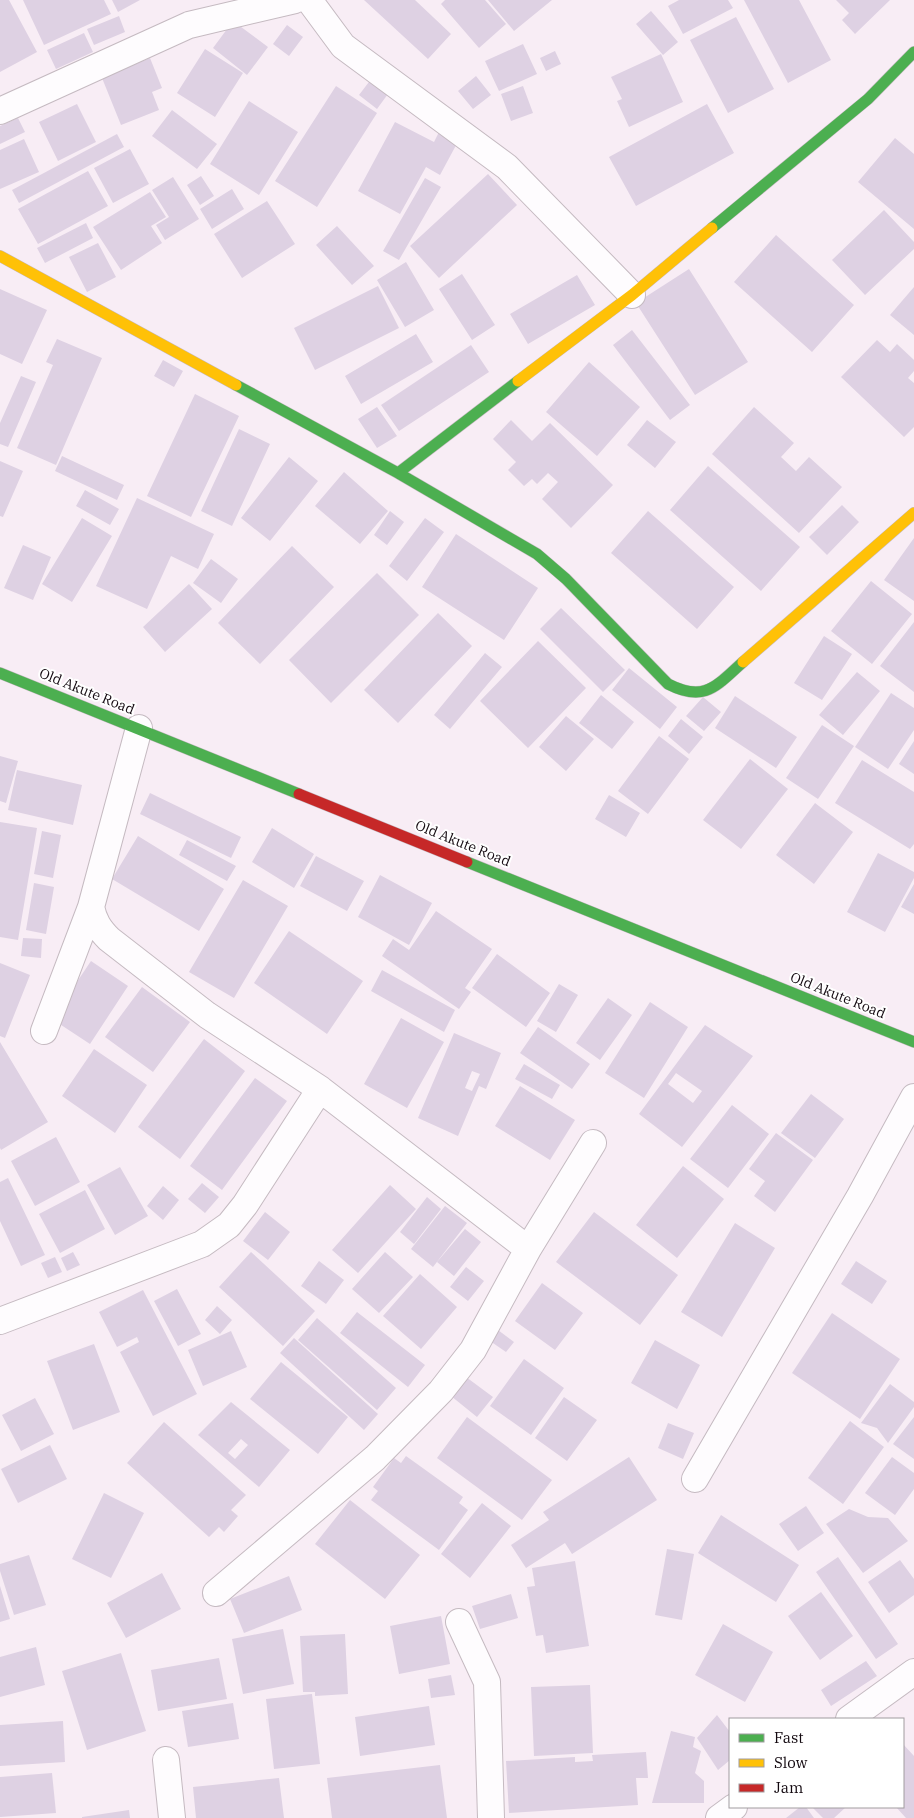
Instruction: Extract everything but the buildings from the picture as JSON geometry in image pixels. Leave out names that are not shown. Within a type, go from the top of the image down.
[{"type":"street","points":[[0,111],[189,26],[294,0]]},
{"type":"street","points":[[309,0],[343,46],[507,167],[632,295]]},
{"type":"street","points":[[398,473],[632,295],[868,99],[914,52]]},
{"type":"street","points":[[0,256],[398,473],[536,554],[566,579],[668,684],[682,691],[698,694],[715,687],[914,513]]},
{"type":"street","name":"Old Akute Road","points":[[0,672],[914,1042]]},
{"type":"street","points":[[44,1031],[91,907],[138,728]]},
{"type":"street","points":[[91,907],[94,920],[109,939],[207,1015],[320,1088],[528,1249]]},
{"type":"street","points":[[0,1321],[202,1244],[229,1225],[245,1205],[320,1088]]},
{"type":"street","points":[[695,1479],[860,1196],[914,1096]]},
{"type":"street","points":[[216,1593],[375,1458],[441,1391],[473,1350],[528,1249],[593,1143]]},
{"type":"street","points":[[459,1622],[487,1682],[491,1818]]},
{"type":"street","points":[[850,1718],[914,1672]]},
{"type":"street","points":[[166,1760],[172,1818]]},
{"type":"street","points":[[719,1818],[733,1808]]},
{"type":"traffic: fast","points":[[712,228],[868,99],[914,52]]},
{"type":"traffic: fast","points":[[236,385],[398,473],[518,381]]},
{"type":"traffic: fast","points":[[398,473],[537,554],[566,579],[668,684],[692,692],[701,692],[717,685],[743,662]]},
{"type":"traffic: fast","points":[[0,673],[299,794]]},
{"type":"traffic: fast","points":[[467,862],[914,1042]]},
{"type":"traffic: slow","points":[[518,381],[632,295],[712,228]]},
{"type":"traffic: slow","points":[[0,256],[236,385]]},
{"type":"traffic: slow","points":[[743,662],[914,513]]},
{"type":"traffic: jam","points":[[299,794],[467,862]]}]
